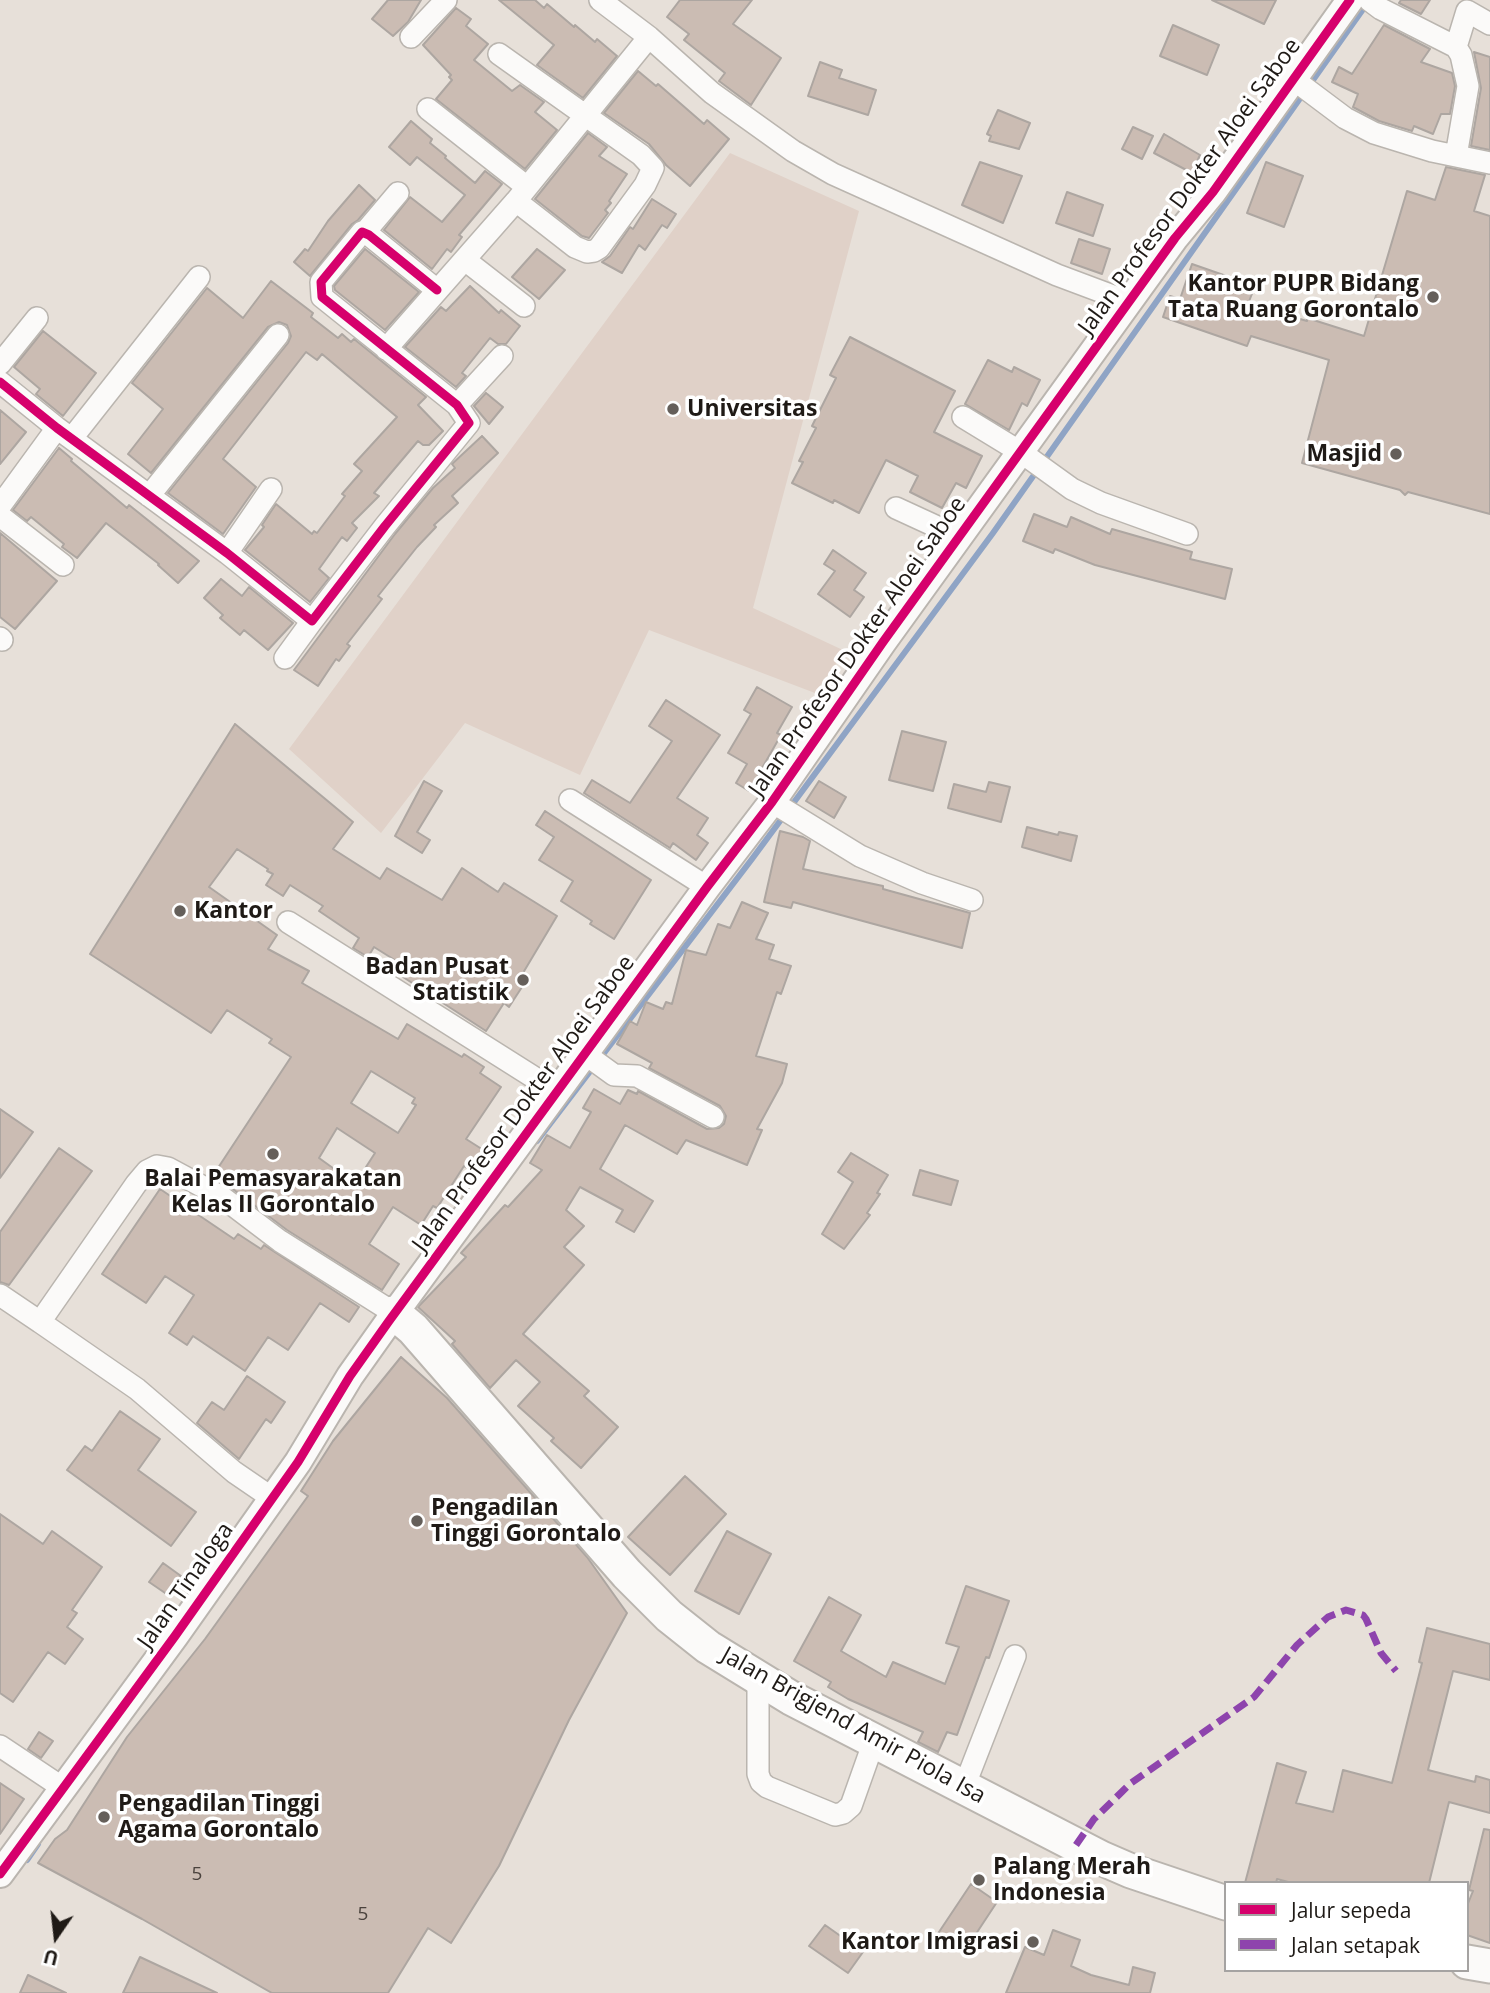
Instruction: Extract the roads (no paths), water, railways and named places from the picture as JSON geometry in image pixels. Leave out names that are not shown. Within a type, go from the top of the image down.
[{"type":"main road","name":"Jalan Brigjend Amir Piola Isa","points":[[394,1313],[413,1329],[626,1574],[670,1616],[708,1647],[791,1698],[1131,1871],[1224,1902]]},
{"type":"main road","points":[[1469,1962],[1490,1966]]},
{"type":"street","points":[[411,37],[446,0]]},
{"type":"street","points":[[600,0],[649,37],[712,93],[793,151],[833,174],[1057,275],[1129,302]]},
{"type":"street","name":"Jalan Profesor Dokter Aloei Saboe","points":[[394,1313],[556,1092],[594,1061],[707,887],[782,808],[959,537],[1026,456],[1175,238],[1303,85],[1350,0]]},
{"type":"street","points":[[1375,5],[1456,47],[1461,55],[1468,86],[1456,156]]},
{"type":"street","points":[[1456,47],[1470,5],[1490,24]]},
{"type":"street","points":[[386,349],[521,194],[649,37]]},
{"type":"street","points":[[428,109],[575,247],[587,252],[599,248],[645,185],[653,168],[641,155],[499,54]]},
{"type":"street","points":[[1303,85],[1345,118],[1374,133],[1490,163]]},
{"type":"street","points":[[285,658],[385,526],[468,426],[469,421],[457,405],[322,297],[320,291],[321,282],[358,234],[365,232],[398,193]]},
{"type":"street","points":[[365,232],[437,290]]},
{"type":"street","points":[[465,260],[524,306]]},
{"type":"street","points":[[0,506],[199,277]]},
{"type":"street","points":[[0,364],[37,318]]},
{"type":"street","points":[[149,496],[278,335]]},
{"type":"street","points":[[457,405],[502,356]]},
{"type":"street","points":[[0,382],[64,433],[227,553],[312,621]]},
{"type":"street","points":[[963,417],[1026,456],[1072,489],[1101,503],[1186,534]]},
{"type":"street","points":[[227,553],[271,489]]},
{"type":"street","points":[[896,508],[959,537]]},
{"type":"street","points":[[0,516],[63,565]]},
{"type":"street","points":[[570,800],[707,887]]},
{"type":"street","points":[[782,808],[860,856],[922,883],[972,900]]},
{"type":"street","points":[[288,922],[556,1092]]},
{"type":"street","points":[[594,1061],[616,1075],[637,1076],[713,1117]]},
{"type":"street","points":[[40,1322],[136,1184],[147,1171],[158,1166],[168,1168],[222,1197],[280,1241],[394,1313]]},
{"type":"street","points":[[0,1295],[137,1389],[234,1472],[272,1498]]},
{"type":"street","name":"Jalan Tinaloga","points":[[0,1874],[175,1636],[298,1462],[350,1376],[394,1313]]},
{"type":"street","points":[[964,1787],[1015,1656]]},
{"type":"street","points":[[758,1678],[758,1774],[767,1787],[835,1815],[843,1814],[851,1807],[874,1741]]},
{"type":"street","points":[[0,1746],[63,1788]]},
{"type":"waterway","points":[[537,1141],[752,859],[993,533],[1366,5]]},
{"type":"waterway","points":[[27,1860],[38,1844]]},
{"type":"place","name":"Kantor PUPR Bidang Tata Ruang Gorontalo","points":[[1433,297]]},
{"type":"place","name":"Universitas","points":[[673,409]]},
{"type":"place","name":"Masjid","points":[[1396,454]]},
{"type":"place","name":"Kantor","points":[[180,911]]},
{"type":"place","name":"Badan Pusat Statistik","points":[[523,980]]},
{"type":"place","name":"Balai Pemasyarakatan Kelas II Gorontalo","points":[[273,1154]]},
{"type":"place","name":"Pengadilan Tinggi Gorontalo","points":[[417,1521]]},
{"type":"place","name":"Pengadilan Tinggi Agama Gorontalo","points":[[104,1817]]},
{"type":"place","name":"Palang Merah Indonesia","points":[[979,1880]]},
{"type":"place","name":"Kantor Imigrasi","points":[[1033,1942]]}]
